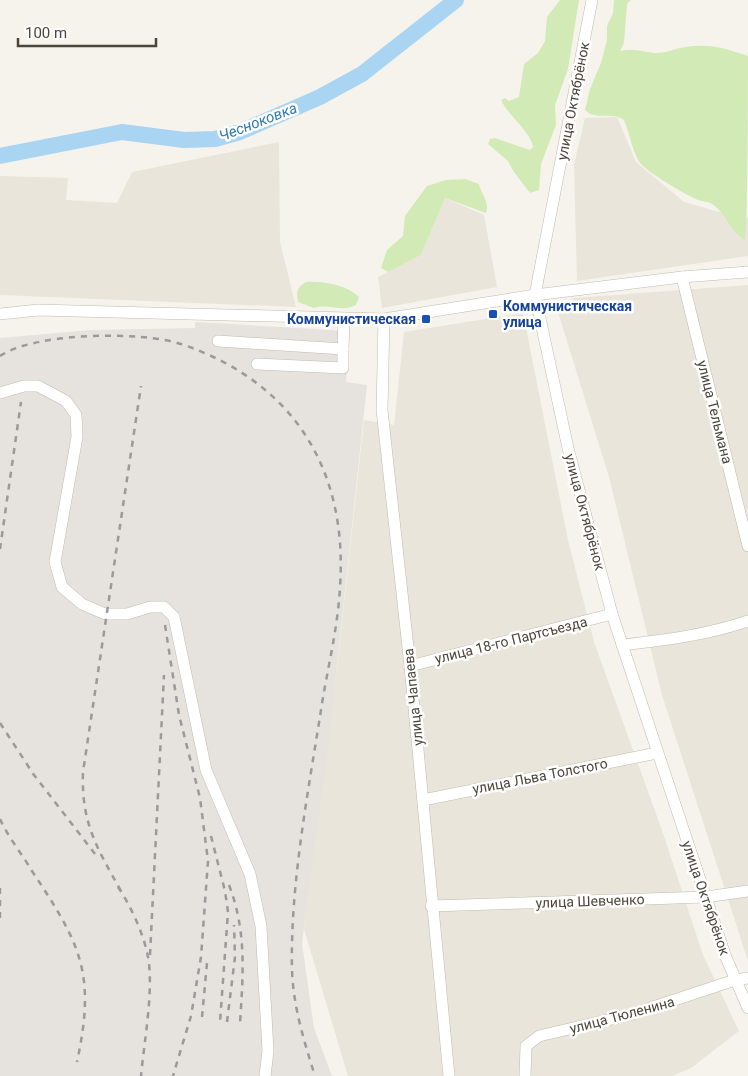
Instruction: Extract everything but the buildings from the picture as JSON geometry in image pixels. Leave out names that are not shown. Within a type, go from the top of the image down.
[{"type":"street","name":"улица Октябрёнок","points":[[592,0],[536,295],[568,448],[612,614],[706,897],[735,980],[748,1008]]},
{"type":"street","points":[[0,314],[38,310],[384,319],[536,295],[682,277],[748,272]]},
{"type":"street","name":"улица Тельмана","points":[[682,277],[748,546]]},
{"type":"street","points":[[257,364],[343,368],[344,319]]},
{"type":"street","name":"улица Чапаева","points":[[384,319],[382,410],[410,666],[431,906],[449,1076]]},
{"type":"street","points":[[218,341],[343,350]]},
{"type":"street","points":[[0,393],[24,386],[38,386],[66,401],[76,415],[77,437],[55,562],[62,588],[82,604],[106,614],[128,614],[150,607],[164,608],[174,617],[206,770],[250,874],[261,926],[268,1051],[265,1076]]},
{"type":"street","name":"улица 18-го Партсъезда","points":[[410,666],[612,614]]},
{"type":"street","points":[[622,645],[679,638],[721,630],[748,621]]},
{"type":"street","name":"улица Льва Толстого","points":[[423,800],[657,753]]},
{"type":"street","name":"улица Шевченко","points":[[431,906],[706,897],[748,891]]},
{"type":"street","name":"улица Тюленина","points":[[525,1076],[526,1046],[539,1036],[629,1016],[735,980],[748,978]]},
{"type":"shaded area","points":[[617,117],[636,162],[684,202],[748,218],[748,256],[577,281],[574,165],[585,118]]},
{"type":"shaded area","points":[[279,142],[280,242],[296,307],[0,295],[0,176],[68,178],[66,200],[117,203],[132,172]]},
{"type":"shaded area","points":[[445,198],[484,215],[497,287],[382,308],[378,277],[421,255]]},
{"type":"shaded area","points":[[748,285],[748,961],[662,695],[609,477],[558,312],[574,298]]},
{"type":"shaded area","points":[[523,313],[568,540],[594,642],[663,833],[703,955],[739,1031],[691,1068],[672,1076],[348,1076],[304,929],[337,668],[364,420],[394,425],[404,332]]},
{"type":"shaded area","points":[[195,322],[350,331],[346,382],[367,385],[329,740],[302,943],[314,1028],[332,1076],[0,1076],[0,338],[91,330],[195,328]]},
{"type":"green space","points":[[560,0],[579,0],[568,69],[555,105],[556,125],[541,164],[539,190],[530,193],[508,161],[488,144],[490,139],[495,138],[530,150],[533,147],[532,141],[524,129],[501,100],[505,98],[509,101],[519,97],[524,64],[538,53],[545,41],[547,17]]},
{"type":"green space","points":[[614,0],[631,0],[627,4],[624,43],[620,51],[630,50],[659,53],[694,46],[710,46],[748,56],[745,240],[735,232],[722,213],[712,204],[698,200],[644,167],[635,153],[624,120],[615,116],[594,115],[585,110],[590,89],[601,63],[607,40],[607,26],[613,13]]},
{"type":"green space","points":[[465,179],[479,184],[487,205],[486,213],[445,198],[421,255],[388,272],[381,268],[387,250],[403,236],[405,216],[427,186],[446,180]]},
{"type":"green space","points":[[306,282],[334,285],[348,289],[359,297],[356,305],[351,307],[314,308],[298,302],[298,290]]},
{"type":"waterway","name":"Чесноковка","points":[[0,156],[122,132],[184,140],[215,139],[240,132],[320,97],[362,74],[456,0]]},
{"type":"railway","points":[[0,356],[16,348],[38,342],[89,336],[141,337],[181,344],[221,361],[255,382],[283,407],[306,436],[323,469],[334,505],[340,545],[340,587],[335,633],[323,695],[301,839],[292,937],[294,996],[303,1037],[315,1076]]},
{"type":"railway","points":[[121,891],[92,834],[85,806],[83,772],[141,386]]},
{"type":"railway","points":[[0,549],[21,402]]},
{"type":"railway","points":[[165,625],[179,715],[200,798],[208,861],[201,957],[191,1016],[173,1076]]},
{"type":"railway","points":[[150,955],[164,675]]},
{"type":"railway","points":[[0,723],[34,775],[95,854]]},
{"type":"railway","points":[[0,819],[62,920],[73,940],[80,961],[84,982],[85,1005],[83,1031],[77,1062]]},
{"type":"railway","points":[[211,836],[225,891],[228,912],[220,1022]]},
{"type":"railway","points":[[229,885],[235,902],[241,936],[243,970],[240,1024]]},
{"type":"railway","points":[[118,887],[128,903],[143,939],[150,970],[148,1016],[141,1076]]},
{"type":"railway","points":[[0,888],[0,921]]},
{"type":"railway","points":[[227,1022],[235,957],[234,925]]},
{"type":"railway","points":[[202,1017],[207,963]]},
{"type":"place","name":"Коммунистическая улица","points":[[493,314]]},
{"type":"place","name":"Коммунистическая","points":[[426,319]]}]
